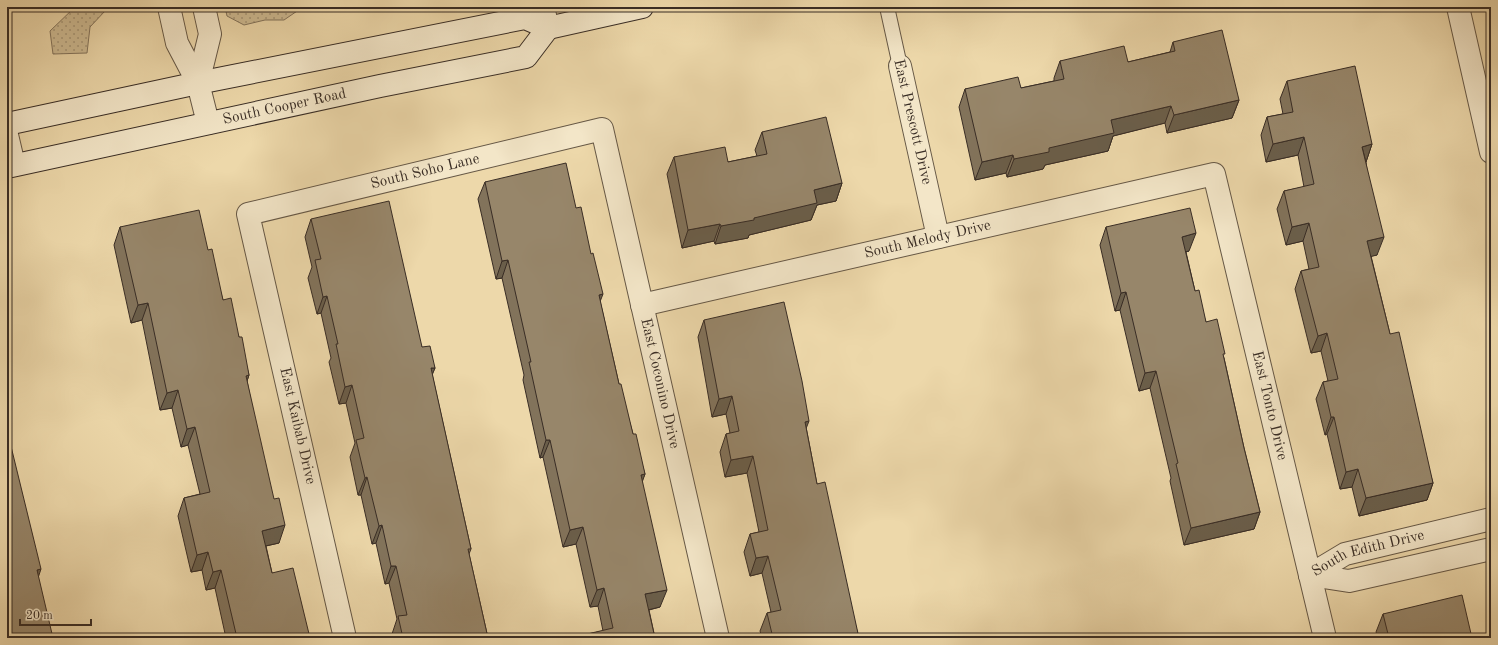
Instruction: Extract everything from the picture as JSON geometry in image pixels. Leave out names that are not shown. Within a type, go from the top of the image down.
[{"type":"street","points":[[169,7],[177,43],[198,83],[208,124]]},
{"type":"street","points":[[198,83],[210,34],[204,7]]},
{"type":"street","points":[[7,124],[198,83],[525,18],[642,7]]},
{"type":"street","points":[[1458,7],[1491,152]]},
{"type":"street","name":"South Cooper Road","points":[[11,166],[526,57],[545,17]]},
{"type":"street","name":"East Prescott Drive","points":[[900,66],[938,237]]},
{"type":"street","name":"South Soho Lane","points":[[248,214],[602,129]]},
{"type":"street","name":"East Coconino Drive","points":[[602,129],[718,638]]},
{"type":"street","points":[[7,134],[11,166]]},
{"type":"street","name":"South Melody Drive","points":[[642,305],[1214,174]]},
{"type":"street","name":"East Tonto Drive","points":[[1214,174],[1325,638]]},
{"type":"street","name":"East Kaibab Drive","points":[[248,214],[346,638]]},
{"type":"street","name":"South Edith Drive","points":[[1310,576],[1345,554],[1491,519]]},
{"type":"street","points":[[1435,532],[1442,561]]},
{"type":"street","name":"South Edith Drive","points":[[1310,576],[1349,582],[1491,549]]},
{"type":"lane","name":"East Prescott Drive","points":[[886,7],[900,66]]},
{"type":"shaded area","points":[[75,7],[104,7],[105,11],[90,27],[87,53],[53,54],[50,31]]},
{"type":"shaded area","points":[[225,7],[303,7],[284,20],[265,20],[244,25],[227,16]]},
{"type":"building","points":[[1222,30],[1239,100],[1174,115],[1171,106],[1111,120],[1114,133],[1049,148],[1049,152],[1014,159],[1013,155],[982,162],[965,89],[1018,77],[1021,88],[1064,79],[1060,61],[1124,46],[1128,62],[1175,51],[1173,42]]},
{"type":"building","points":[[1355,66],[1372,144],[1362,147],[1384,237],[1367,241],[1390,334],[1399,332],[1433,483],[1366,498],[1358,469],[1346,472],[1334,417],[1331,417],[1323,382],[1338,379],[1327,333],[1318,336],[1301,271],[1319,267],[1309,223],[1292,227],[1284,191],[1314,184],[1304,137],[1273,144],[1267,117],[1293,112],[1287,81]]},
{"type":"building","points":[[826,117],[842,183],[814,190],[817,203],[754,218],[754,220],[688,230],[674,157],[725,147],[728,162],[767,154],[762,132]]},
{"type":"building","points":[[566,163],[576,208],[581,207],[591,254],[593,253],[603,294],[599,295],[619,384],[621,384],[633,434],[636,434],[645,474],[641,475],[667,590],[645,594],[655,638],[583,638],[583,635],[613,628],[604,588],[597,590],[583,527],[570,530],[550,440],[546,440],[529,362],[531,362],[508,260],[502,261],[485,182]]},
{"type":"building","points":[[389,201],[422,347],[430,346],[435,368],[431,368],[471,549],[468,549],[488,638],[403,638],[398,616],[407,615],[396,566],[391,566],[382,525],[379,526],[367,477],[365,478],[356,440],[364,438],[352,385],[345,387],[336,344],[338,344],[327,296],[323,297],[315,260],[321,259],[311,219]]},
{"type":"building","points":[[1190,208],[1196,233],[1182,237],[1195,291],[1199,290],[1206,322],[1217,319],[1225,354],[1223,354],[1260,512],[1191,528],[1176,464],[1178,463],[1156,371],[1145,373],[1126,292],[1121,293],[1106,227]]},
{"type":"building","points":[[199,210],[208,250],[212,249],[223,300],[231,298],[239,337],[242,337],[249,375],[246,376],[274,499],[279,498],[285,525],[262,531],[272,573],[293,568],[310,638],[237,638],[221,570],[213,572],[208,552],[197,555],[184,498],[210,492],[195,427],[187,429],[178,390],[167,393],[148,303],[138,305],[120,227]]},
{"type":"building","points":[[784,302],[802,381],[809,421],[805,422],[817,484],[825,482],[859,638],[773,638],[767,613],[781,610],[768,556],[756,558],[750,534],[768,530],[753,456],[731,460],[726,434],[739,431],[732,396],[719,399],[704,320]]},
{"type":"building","points":[[7,430],[41,569],[37,570],[53,638],[7,638]]},
{"type":"building","points":[[1462,595],[1472,638],[1389,638],[1383,614]]},
{"type":"building","points":[[682,635],[682,638],[667,638]]}]
